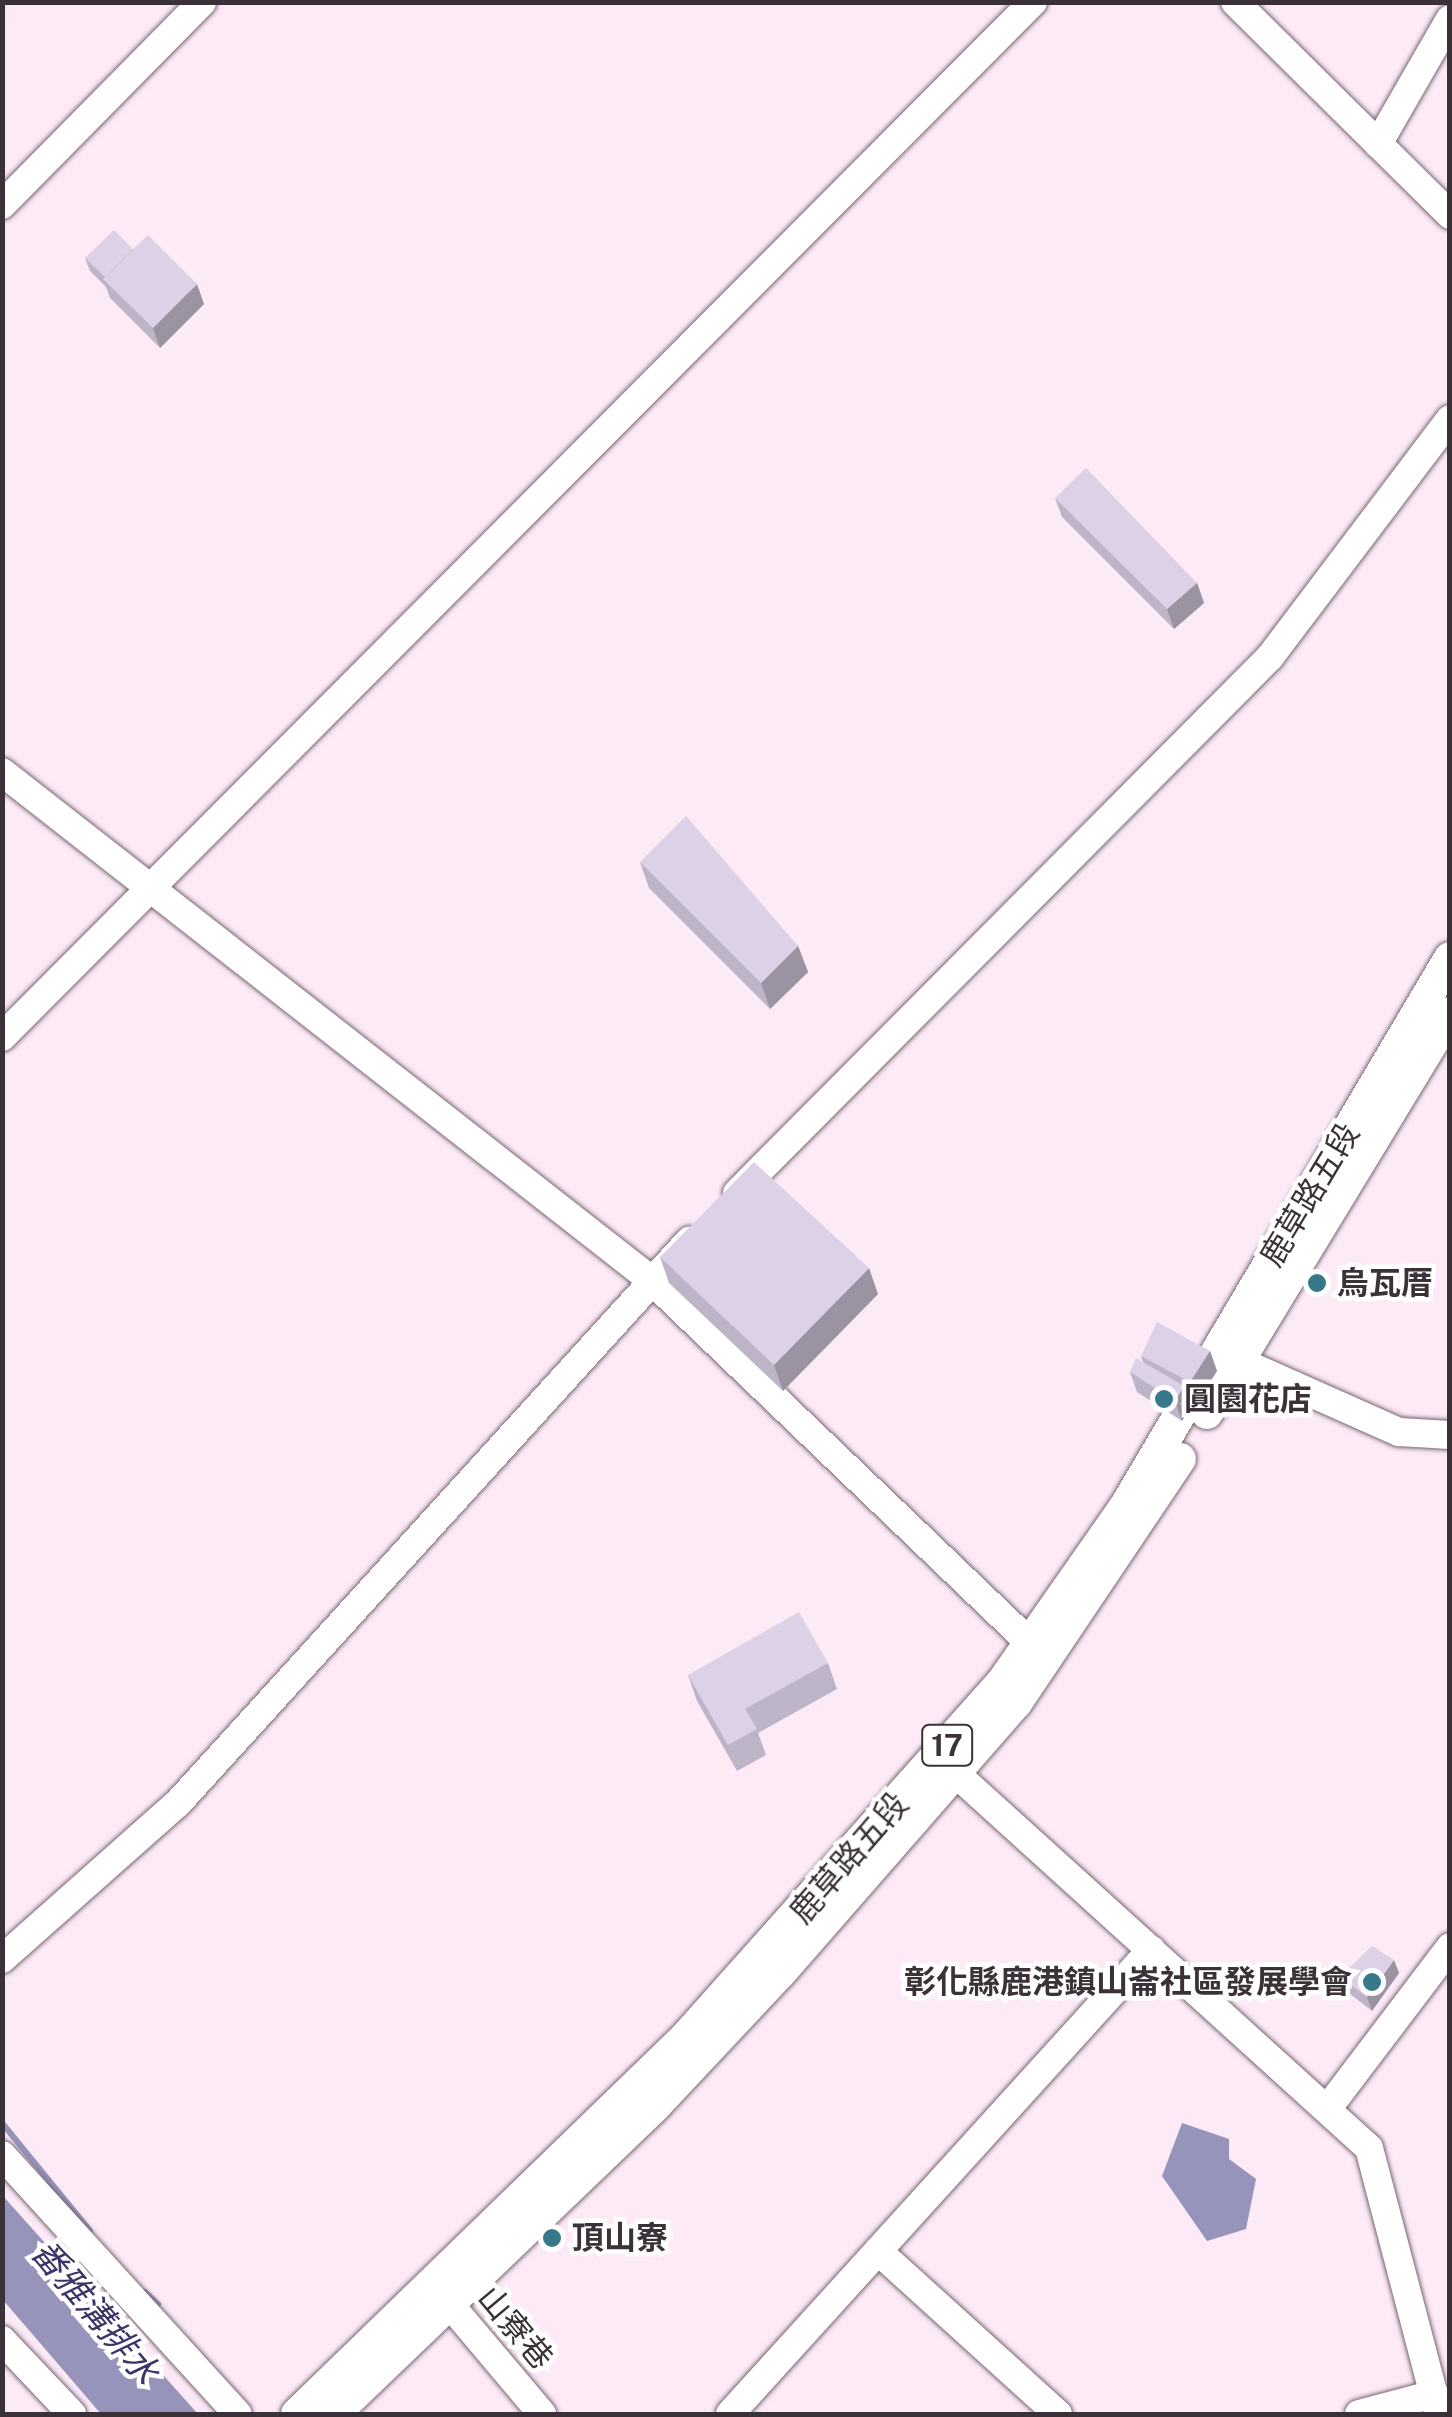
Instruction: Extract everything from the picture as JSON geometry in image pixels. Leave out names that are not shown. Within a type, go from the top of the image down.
[{"type":"main road","name":"鹿草路五段","points":[[334,2414],[946,1765],[1092,1602],[1450,958]]},
{"type":"main road","name":"鹿草路五段","points":[[946,1765],[1228,1357],[1450,1013]]},
{"type":"main road","name":"鹿草路五段","points":[[297,2414],[443,2296]]},
{"type":"street","points":[[2,205],[202,2]]},
{"type":"street","points":[[2,1038],[1033,2]]},
{"type":"street","points":[[1235,2],[1450,215]]},
{"type":"street","points":[[1378,144],[1450,19]]},
{"type":"street","points":[[2,1959],[178,1804],[650,1279],[1270,657],[1450,420]]},
{"type":"street","points":[[2,772],[146,890],[650,1279],[1032,1644]]},
{"type":"street","points":[[1228,1357],[1399,1432],[1450,1434]]},
{"type":"street","points":[[946,1765],[1369,2148],[1436,2404],[1359,2414]]},
{"type":"street","points":[[1328,2108],[1450,1947]]},
{"type":"street","points":[[730,2414],[1151,1950]]},
{"type":"street","points":[[2,2155],[238,2414]]},
{"type":"street","points":[[878,2251],[1058,2414]]},
{"type":"street","name":"山寮巷","points":[[443,2296],[542,2414]]},
{"type":"street","points":[[2,2340],[72,2414]]},
{"type":"street","points":[[1421,2343],[1450,2366]]},
{"type":"water","points":[[1182,2123],[1229,2139],[1229,2159],[1256,2179],[1246,2229],[1207,2241],[1162,2176]]},
{"type":"water","name":"番雅溝排水","points":[[2,2196],[198,2414],[101,2414],[3,2300]]},
{"type":"building","points":[[114,230],[133,249],[105,277],[85,258]]},
{"type":"building","points":[[148,235],[197,284],[153,328],[103,279]]},
{"type":"building","points":[[1086,468],[1197,583],[1167,609],[1055,498]]},
{"type":"building","points":[[686,816],[798,946],[761,983],[640,862]]},
{"type":"building","points":[[754,1162],[869,1268],[774,1365],[660,1257]]},
{"type":"building","points":[[1157,1322],[1210,1351],[1190,1382],[1141,1356]]},
{"type":"building","points":[[1136,1358],[1184,1386],[1175,1401],[1130,1372]]},
{"type":"building","points":[[799,1612],[828,1663],[745,1709],[757,1729],[728,1745],[688,1675]]},
{"type":"building","points":[[1372,1946],[1394,1960],[1367,1997],[1340,1977]]},
{"type":"waterway","points":[[2,2123],[90,2231]]},
{"type":"waterway","points":[[145,2292],[158,2304]]},
{"type":"place","name":"烏瓦厝","points":[[1317,1283]]},
{"type":"place","name":"圓園花店","points":[[1164,1399]]},
{"type":"place","name":"彰化縣鹿港鎮山崙社區發展學會","points":[[1372,1982]]},
{"type":"place","name":"頂山寮","points":[[552,2238]]}]
